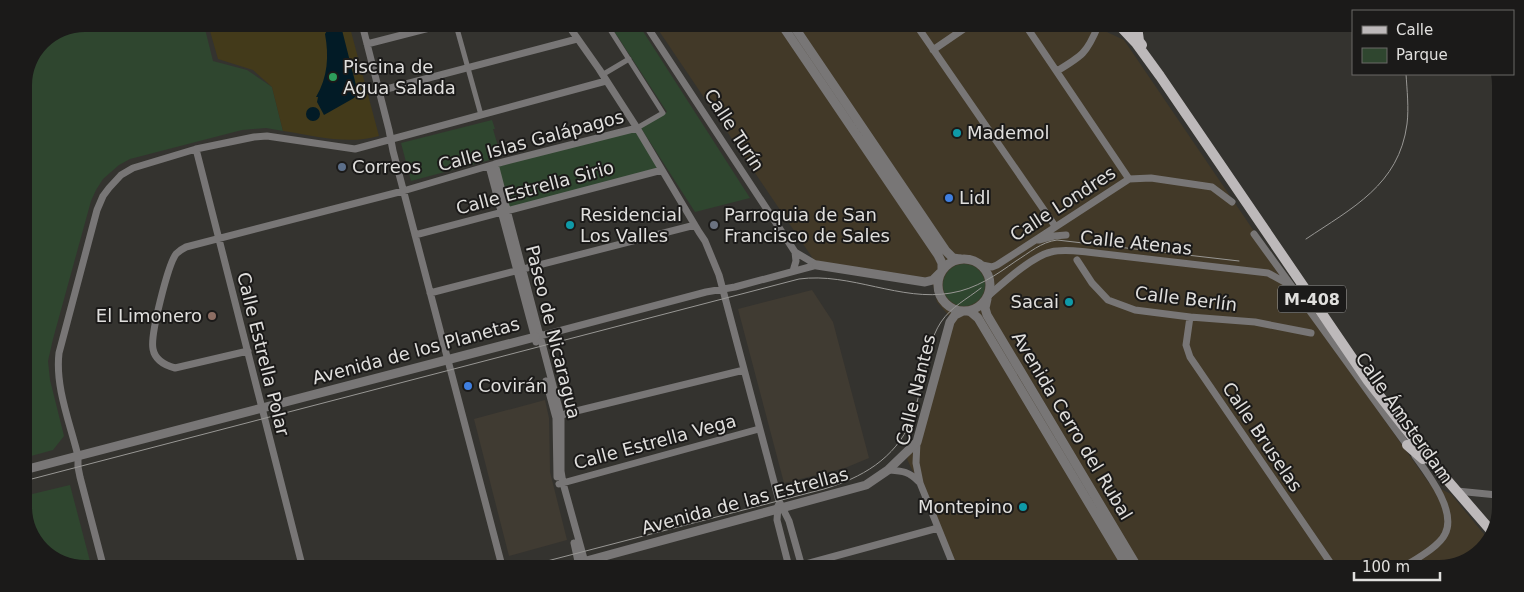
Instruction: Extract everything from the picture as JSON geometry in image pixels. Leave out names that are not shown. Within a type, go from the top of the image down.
[{"type":"main road","name":"M-408","points":[[1126,32],[1160,76],[1363,374],[1454,488],[1488,527]]},
{"type":"main road","name":"M-408","points":[[1138,32],[1139,41],[1160,76]]},
{"type":"main road","name":"M-408","points":[[1407,445],[1454,488]]},
{"type":"street","points":[[364,32],[403,191],[500,560]]},
{"type":"street","points":[[367,44],[414,32]]},
{"type":"street","points":[[458,32],[481,115]]},
{"type":"street","points":[[572,32],[636,128],[705,241],[719,275],[780,506],[790,524],[798,560]]},
{"type":"street","points":[[612,32],[663,113],[636,128]]},
{"type":"street","name":"Calle Turín","points":[[651,32],[795,252],[817,265],[925,282],[936,279],[941,272]]},
{"type":"street","points":[[786,32],[938,255],[942,263],[938,285],[944,302],[952,308],[965,311],[979,307],[987,298],[990,290],[988,275],[982,266],[971,260],[953,258],[946,252],[797,32]]},
{"type":"street","points":[[921,32],[1055,226]]},
{"type":"street","points":[[933,50],[959,32]]},
{"type":"street","name":"Calle Londres","points":[[982,266],[994,266],[1129,179],[1030,32]]},
{"type":"street","points":[[1057,72],[1078,59],[1087,50],[1096,32]]},
{"type":"street","points":[[380,91],[576,39]]},
{"type":"street","points":[[102,560],[79,474],[78,456],[57,366],[97,210],[103,196],[121,175],[146,164],[243,138],[262,136],[354,148],[481,115],[604,78],[629,59]]},
{"type":"street","name":"Calle Islas Galápagos","points":[[248,351],[175,368],[161,362],[155,355],[152,339],[162,295],[176,254],[186,247],[636,128]]},
{"type":"street","name":"Calle Estrella Polar","points":[[196,150],[300,560]]},
{"type":"street","name":"Paseo de Nicaragua","points":[[492,165],[558,417],[561,483],[581,560]]},
{"type":"street","name":"Calle Estrella Sirio","points":[[415,235],[662,170]]},
{"type":"street","points":[[1129,179],[1151,178],[1212,187],[1232,202]]},
{"type":"street","points":[[430,293],[695,225]]},
{"type":"street","name":"Calle Ámsterdam","points":[[1254,234],[1431,478],[1442,498],[1446,509],[1446,534],[1439,543],[1414,560]]},
{"type":"street","name":"Calle Atenas","points":[[1032,243],[1054,236],[1066,235]]},
{"type":"street","name":"Calle Atenas","points":[[987,298],[1008,278],[1041,256],[1058,250],[1268,273],[1292,287]]},
{"type":"street","name":"Calle Berlín","points":[[1071,251],[1092,283],[1108,300],[1135,310],[1255,322],[1311,333]]},
{"type":"street","points":[[793,271],[796,261],[795,252]]},
{"type":"street","points":[[1077,260],[1082,252]]},
{"type":"street","points":[[941,272],[952,262],[960,259]]},
{"type":"street","name":"Avenida de los Planetas","points":[[33,468],[706,292],[723,290],[817,265]]},
{"type":"street","name":"Avenida Cerro del Rubal","points":[[987,298],[985,308],[987,315],[1133,560]]},
{"type":"street","name":"Avenida Cerro del Rubal","points":[[965,311],[971,312],[978,318],[1122,560]]},
{"type":"street","name":"Calle Nantes","points":[[951,560],[920,483],[916,463],[918,442],[950,322],[955,315],[965,311]]},
{"type":"street","name":"Calle Bruselas","points":[[1190,317],[1186,346],[1190,358],[1329,560]]},
{"type":"street","points":[[558,417],[744,370]]},
{"type":"street","name":"Calle Estrella Vega","points":[[561,483],[759,429]]},
{"type":"street","name":"Avenida de las Estrellas","points":[[596,560],[780,506],[866,485],[888,470],[918,442]]},
{"type":"street","name":"Calle Nantes","points":[[888,470],[907,471],[920,483]]},
{"type":"street","points":[[1454,488],[1492,494]]},
{"type":"street","points":[[780,506],[777,520],[788,560]]},
{"type":"street","points":[[821,560],[938,528]]},
{"type":"shaded area","points":[[660,32],[1107,32],[1124,40],[1330,343],[1429,483],[1451,494],[1484,534],[1471,549],[1456,557],[1439,560],[955,560],[907,459],[918,437],[950,317],[937,302],[933,285],[820,269]]},
{"type":"shaded area","points":[[812,290],[833,322],[869,458],[845,468],[784,483],[738,309]]},
{"type":"shaded area","points":[[545,400],[549,418],[550,472],[567,540],[509,556],[474,419]]},
{"type":"green space","points":[[85,32],[206,32],[213,61],[247,70],[272,87],[283,131],[266,128],[242,130],[130,159],[119,165],[103,179],[91,201],[48,361],[50,380],[64,436],[53,450],[33,456],[32,85],[37,65],[41,56],[56,41]]},
{"type":"green space","points":[[615,32],[643,32],[750,198],[695,212],[641,128],[667,112]]},
{"type":"green space","points":[[492,120],[501,157],[411,181],[401,143]]},
{"type":"green space","points":[[637,129],[661,170],[507,210],[495,167]]},
{"type":"green space","points":[[968,264],[976,267],[982,273],[985,285],[982,297],[976,303],[960,306],[952,303],[946,297],[943,281],[946,273],[952,267]]},
{"type":"green space","points":[[70,485],[90,560],[68,557],[53,549],[43,539],[35,524],[33,494]]},
{"type":"sand","points":[[210,32],[351,32],[379,136],[367,139],[343,140],[283,131],[272,87],[253,70],[218,59]]},
{"type":"water","points":[[326,32],[343,32],[358,93],[354,98],[324,115],[317,102],[318,97],[316,97],[325,74],[327,50]]},
{"type":"water","points":[[310,107],[316,107],[320,114],[316,121],[310,121],[306,117],[306,111]]},
{"type":"tram line","points":[[1306,239],[1340,217],[1371,193],[1384,179],[1394,163],[1402,145],[1407,124],[1406,75]]},
{"type":"tram line","points":[[33,479],[799,279],[837,279],[913,294],[951,293],[977,285],[1035,248],[1057,240],[1239,261]]},
{"type":"tram line","points":[[551,560],[824,489],[864,473],[896,446],[911,421],[928,353],[941,322],[954,308],[981,288]]},
{"type":"place","name":"Piscina de Agua Salada","points":[[333,77]]},
{"type":"place","name":"Mademol","points":[[957,133]]},
{"type":"place","name":"Correos","points":[[342,167]]},
{"type":"place","name":"Lidl","points":[[949,198]]},
{"type":"place","name":"Residencial Los Valles","points":[[570,225]]},
{"type":"place","name":"Parroquia de San Francisco de Sales","points":[[714,225]]},
{"type":"place","name":"Sacai","points":[[1069,302]]},
{"type":"place","name":"El Limonero","points":[[212,316]]},
{"type":"place","name":"Covirán","points":[[468,386]]},
{"type":"place","name":"Montepino","points":[[1023,507]]}]
